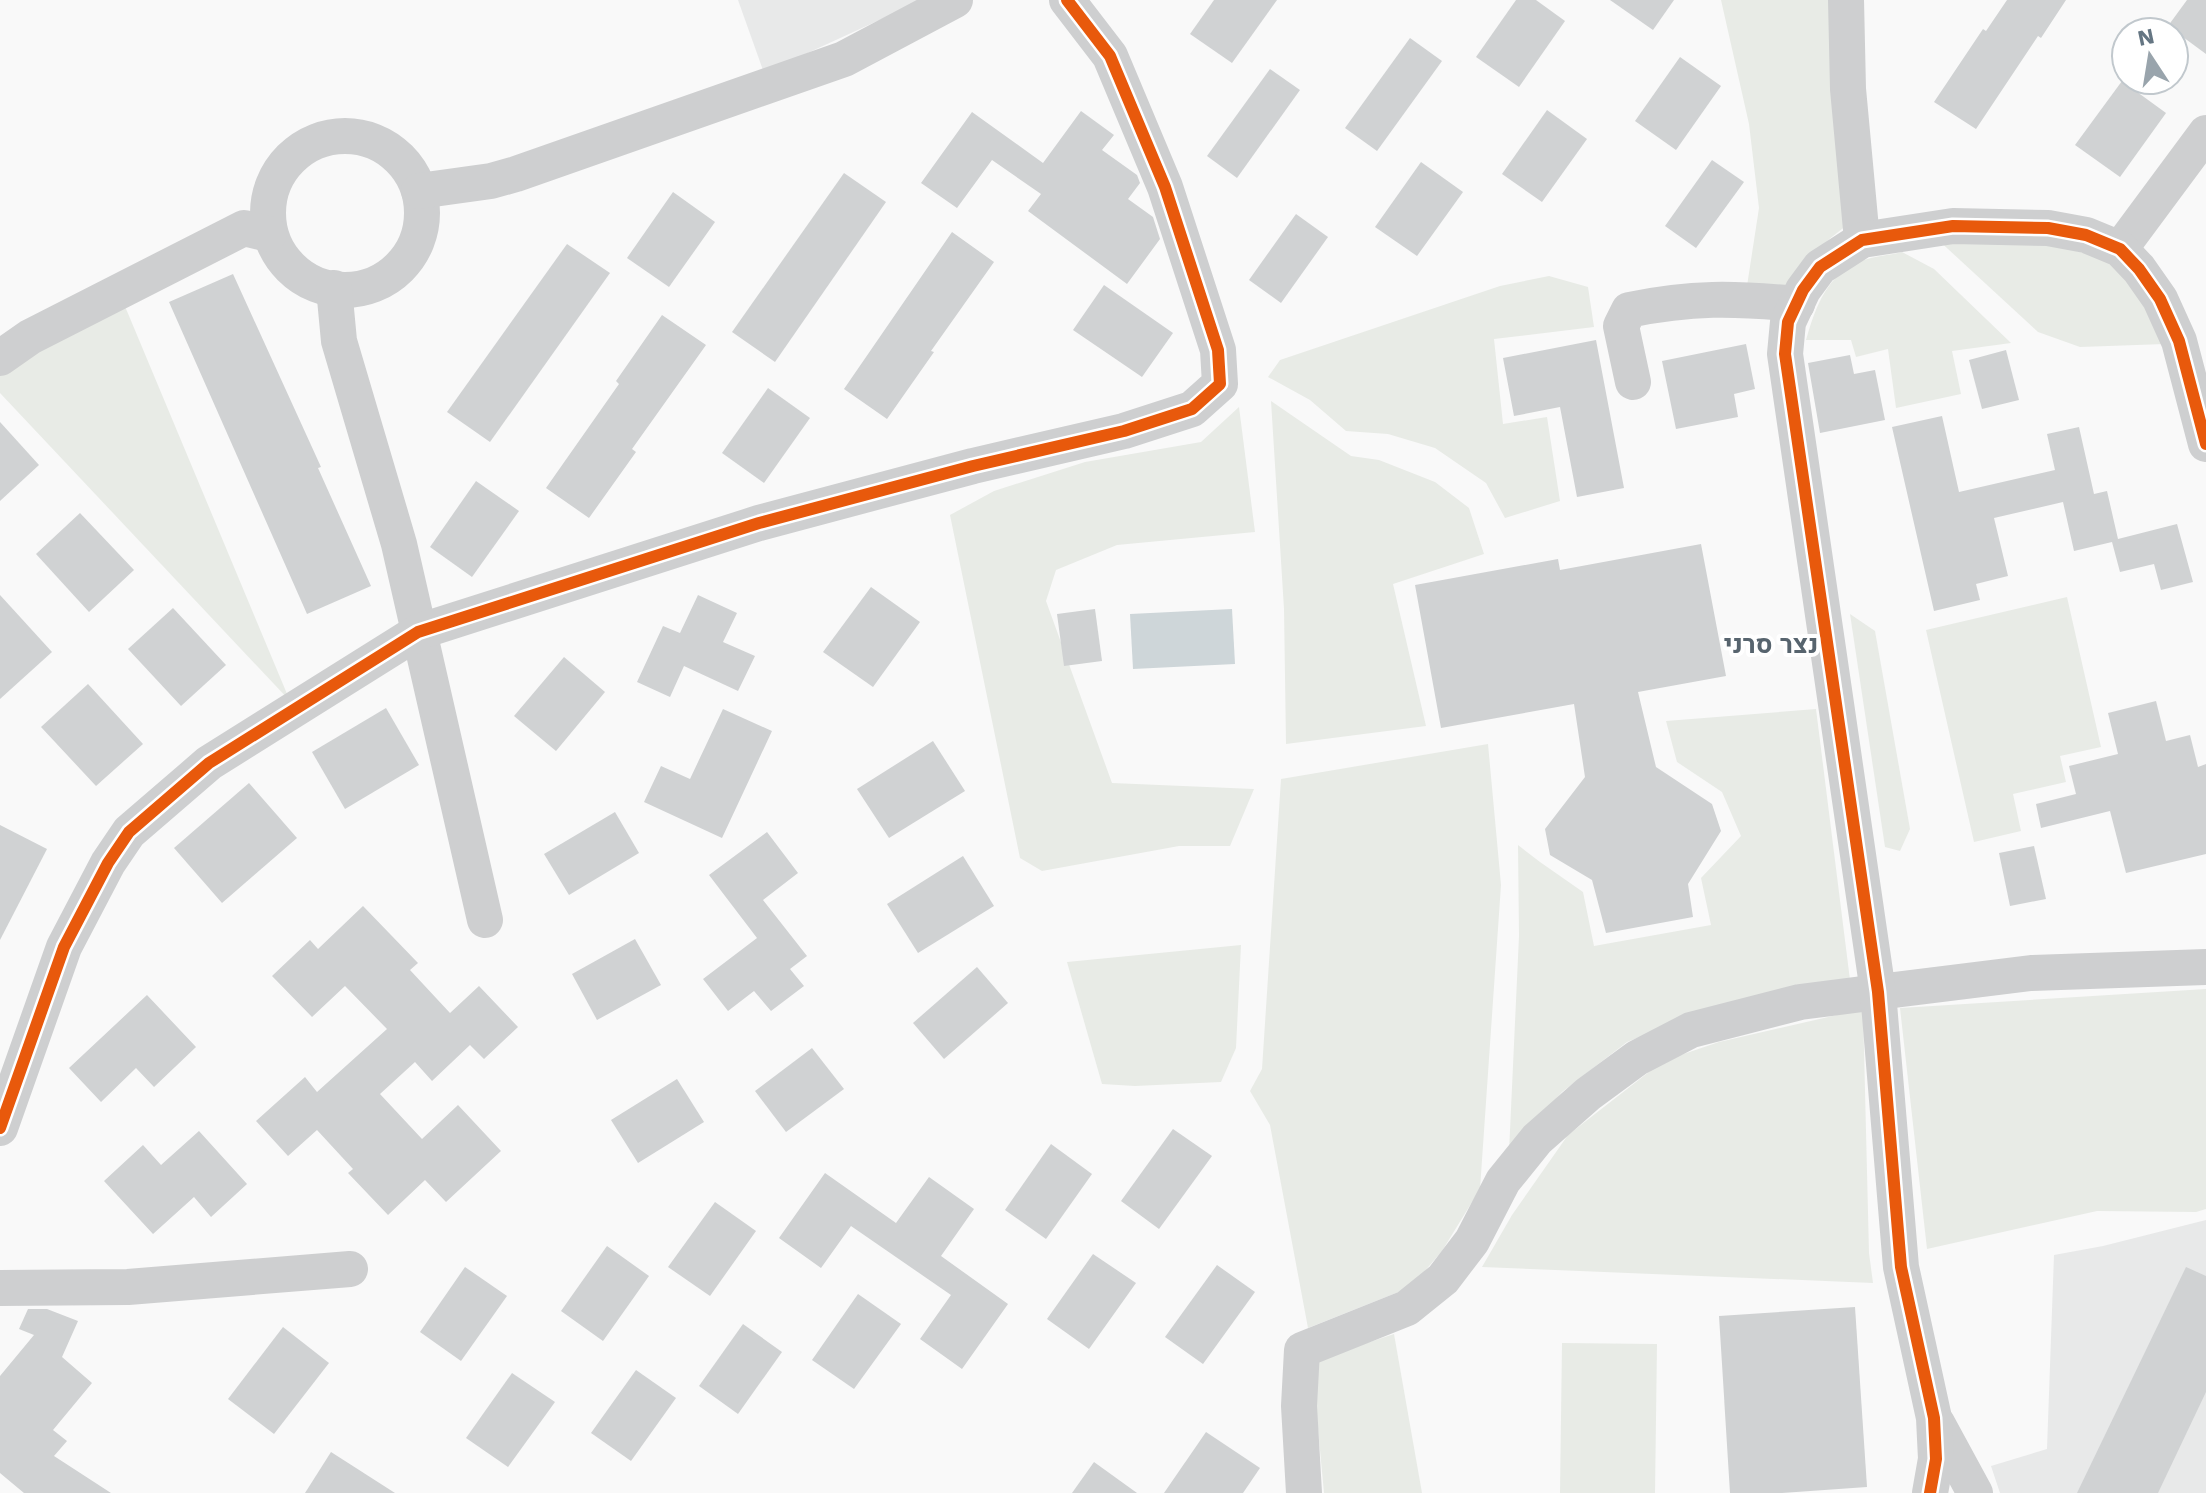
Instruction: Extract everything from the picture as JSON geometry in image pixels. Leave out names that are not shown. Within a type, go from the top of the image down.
[{"type":"street","points":[[419,191],[491,181],[516,174],[844,59],[955,0]]},
{"type":"street","points":[[0,1128],[64,947],[108,863],[129,832],[209,763],[418,632],[759,523],[973,466],[1124,431],[1192,409],[1220,384],[1218,350],[1165,187],[1110,56],[1067,0]]},
{"type":"street","points":[[1846,0],[1848,89],[1862,240]]},
{"type":"street","points":[[2120,249],[2206,133]]},
{"type":"street","points":[[336,136],[363,137],[388,148],[407,167],[419,191],[422,214],[418,237],[407,258],[390,275],[369,286],[345,290],[322,287],[300,277],[281,258],[269,234],[267,207],[274,181],[289,159],[311,143],[336,136]]},
{"type":"street","points":[[1930,1493],[1936,1459],[1934,1418],[1901,1267],[1878,992],[1785,354],[1788,322],[1803,290],[1820,267],[1862,240],[1953,226],[2048,228],[2086,235],[2120,249],[2160,299],[2179,341],[2206,444]]},
{"type":"street","points":[[0,358],[30,337],[244,228],[269,234]]},
{"type":"street","points":[[334,288],[339,341],[399,544],[485,920]]},
{"type":"street","points":[[1633,382],[1621,326],[1629,310],[1707,298],[1797,304]]},
{"type":"street","points":[[1304,1493],[1299,1406],[1302,1350],[1407,1308],[1443,1279],[1472,1241],[1503,1181],[1537,1139],[1588,1094],[1637,1058],[1691,1030],[1800,1002],[2031,973],[2206,967]]},
{"type":"street","points":[[0,1288],[128,1287],[350,1269]]},
{"type":"street","points":[[1934,1418],[1975,1493]]},
{"type":"shaded area","points":[[738,0],[923,0],[764,73]]},
{"type":"shaded area","points":[[1721,0],[1830,0],[1853,221],[1815,252],[1786,291],[1747,286],[1759,208],[1749,124]]},
{"type":"shaded area","points":[[2013,235],[2108,259],[2133,283],[2165,344],[2080,347],[2038,332],[1935,237]]},
{"type":"shaded area","points":[[1902,252],[1934,269],[2011,343],[1952,351],[1961,394],[1896,408],[1888,349],[1856,357],[1851,340],[1806,340],[1819,303],[1841,273],[1864,260]]},
{"type":"shaded area","points":[[1549,276],[1588,287],[1594,327],[1494,339],[1503,424],[1547,417],[1560,501],[1505,518],[1486,483],[1435,448],[1388,434],[1346,431],[1310,400],[1268,377],[1280,360],[1500,286]]},
{"type":"shaded area","points":[[119,292],[290,701],[0,393],[0,361]]},
{"type":"shaded area","points":[[1271,401],[1351,456],[1379,460],[1435,482],[1469,508],[1484,554],[1393,584],[1426,726],[1286,744],[1284,609]]},
{"type":"shaded area","points":[[1239,407],[1255,532],[1117,545],[1056,570],[1046,601],[1112,783],[1254,789],[1230,846],[1179,846],[1042,871],[1020,858],[950,515],[994,491],[1085,462],[1201,442]]},
{"type":"shaded area","points":[[2067,597],[2101,747],[2060,756],[2066,782],[2013,794],[2021,831],[1974,842],[1926,630]]},
{"type":"shaded area","points":[[1232,609],[1235,664],[1133,669],[1130,614]]},
{"type":"shaded area","points":[[1850,614],[1875,631],[1910,829],[1900,851],[1885,847]]},
{"type":"shaded area","points":[[1816,709],[1850,980],[1692,1016],[1627,1042],[1562,1092],[1509,1152],[1519,936],[1518,845],[1583,892],[1594,946],[1711,925],[1701,878],[1741,836],[1722,792],[1677,762],[1666,721]]},
{"type":"shaded area","points":[[1488,744],[1501,885],[1480,1189],[1442,1251],[1411,1287],[1308,1328],[1270,1125],[1250,1091],[1262,1069],[1281,779]]},
{"type":"shaded area","points":[[1241,945],[1236,1048],[1221,1082],[1135,1086],[1102,1084],[1067,962]]},
{"type":"shaded area","points":[[2206,989],[2206,1209],[2196,1212],[2097,1211],[1927,1249],[1900,1008]]},
{"type":"shaded area","points":[[1863,1009],[1869,1253],[1873,1283],[1482,1267],[1512,1215],[1568,1135],[1663,1061],[1719,1042]]},
{"type":"shaded area","points":[[2206,1220],[2206,1493],[2000,1493],[1991,1466],[2047,1449],[2054,1255]]},
{"type":"shaded area","points":[[1394,1334],[1422,1493],[1324,1493],[1315,1397],[1315,1360]]},
{"type":"shaded area","points":[[1562,1343],[1657,1344],[1655,1493],[1560,1493]]},
{"type":"building","points":[[1214,0],[1277,0],[1232,63],[1190,34]]},
{"type":"building","points":[[1516,0],[1536,0],[1565,21],[1519,87],[1476,57]]},
{"type":"building","points":[[1610,0],[1674,0],[1653,30]]},
{"type":"building","points":[[2007,0],[2066,0],[1976,129],[1934,102],[1983,29],[1986,31]]},
{"type":"building","points":[[2187,0],[2206,0],[2206,54],[2190,42],[2190,16],[2175,16]]},
{"type":"building","points":[[1410,38],[1442,61],[1377,151],[1345,128]]},
{"type":"building","points":[[1680,57],[1721,86],[1676,150],[1635,121]]},
{"type":"building","points":[[1270,69],[1300,90],[1237,178],[1207,156]]},
{"type":"building","points":[[2111,96],[2143,96],[2166,113],[2120,177],[2075,145]]},
{"type":"building","points":[[1547,110],[1587,139],[1542,202],[1502,174]]},
{"type":"building","points":[[1081,111],[1114,135],[1102,150],[1137,175],[1140,183],[1128,199],[1153,217],[1160,239],[1127,284],[1028,211],[1041,194],[992,160],[957,208],[921,183],[972,112],[1043,163]]},
{"type":"building","points":[[1712,160],[1744,182],[1696,248],[1665,226]]},
{"type":"building","points":[[1421,162],[1463,192],[1417,256],[1375,227]]},
{"type":"building","points":[[844,173],[886,202],[775,362],[732,332]]},
{"type":"building","points":[[673,192],[715,222],[669,287],[627,258]]},
{"type":"building","points":[[1296,214],[1328,237],[1281,303],[1249,280]]},
{"type":"building","points":[[952,232],[994,262],[887,419],[844,389]]},
{"type":"building","points":[[567,244],[610,273],[490,442],[447,412]]},
{"type":"building","points":[[233,274],[321,467],[318,468],[371,586],[307,614],[169,302]]},
{"type":"building","points":[[1104,285],[1173,333],[1142,377],[1073,330]]},
{"type":"building","points":[[662,315],[706,345],[632,449],[636,452],[589,518],[546,488],[619,384],[616,381]]},
{"type":"building","points":[[1596,340],[1624,488],[1577,497],[1560,407],[1514,416],[1503,358]]},
{"type":"building","points":[[1746,344],[1755,389],[1734,394],[1738,417],[1676,429],[1662,361]]},
{"type":"building","points":[[2006,350],[2019,400],[1982,409],[1969,360]]},
{"type":"building","points":[[1850,355],[1854,374],[1875,370],[1885,420],[1820,433],[1808,363]]},
{"type":"building","points":[[768,388],[810,418],[764,483],[722,453]]},
{"type":"building","points":[[1942,416],[1959,492],[2055,470],[2047,434],[2079,427],[2094,494],[2107,491],[2118,539],[2177,524],[2193,582],[2161,590],[2154,564],[2120,572],[2112,542],[2074,551],[2063,502],[1994,518],[2008,576],[1976,584],[1980,600],[1934,611],[1892,427]]},
{"type":"building","points":[[0,422],[39,465],[0,501]]},
{"type":"building","points":[[476,481],[519,511],[472,577],[430,547]]},
{"type":"building","points":[[80,513],[134,570],[89,612],[36,554]]},
{"type":"building","points":[[1701,544],[1726,676],[1638,692],[1656,767],[1712,804],[1721,831],[1688,884],[1693,917],[1606,933],[1592,880],[1550,855],[1545,829],[1585,777],[1574,704],[1441,728],[1415,585],[1558,559],[1560,570]]},
{"type":"building","points":[[871,587],[920,622],[873,687],[823,652]]},
{"type":"building","points":[[0,595],[52,652],[0,699]]},
{"type":"building","points":[[698,595],[737,613],[723,642],[755,656],[738,691],[684,666],[670,697],[637,682],[663,626],[680,633]]},
{"type":"building","points":[[173,608],[226,665],[181,706],[128,649]]},
{"type":"building","points":[[1095,609],[1102,661],[1064,666],[1057,614]]},
{"type":"building","points":[[564,657],[605,692],[556,751],[514,716]]},
{"type":"building","points":[[88,684],[143,744],[96,786],[41,727]]},
{"type":"building","points":[[2156,701],[2166,741],[2190,735],[2198,767],[2206,764],[2206,854],[2126,873],[2110,811],[2041,828],[2036,804],[2076,794],[2069,766],[2118,754],[2108,713]]},
{"type":"building","points":[[386,708],[419,765],[345,809],[312,752]]},
{"type":"building","points":[[723,709],[772,731],[722,838],[644,802],[661,766],[690,779]]},
{"type":"building","points":[[933,741],[965,791],[889,838],[857,789]]},
{"type":"building","points":[[249,783],[297,838],[222,903],[174,848]]},
{"type":"building","points":[[615,812],[639,853],[569,895],[544,854]]},
{"type":"building","points":[[0,825],[47,849],[0,940]]},
{"type":"building","points":[[767,832],[798,873],[763,900],[807,956],[790,969],[804,986],[771,1011],[754,991],[728,1011],[703,979],[757,938],[709,875]]},
{"type":"building","points":[[2034,846],[2046,899],[2010,906],[1999,853]]},
{"type":"building","points":[[963,856],[994,906],[918,953],[887,904]]},
{"type":"building","points":[[363,906],[418,963],[410,970],[450,1013],[479,986],[518,1027],[484,1059],[470,1045],[432,1081],[415,1062],[380,1094],[422,1139],[458,1105],[501,1151],[446,1202],[425,1180],[388,1215],[348,1173],[353,1169],[317,1130],[288,1156],[256,1121],[305,1077],[317,1092],[387,1029],[345,986],[312,1017],[272,976],[310,940],[318,949]]},
{"type":"building","points":[[635,939],[661,985],[597,1020],[572,974]]},
{"type":"building","points":[[977,967],[1008,1003],[944,1059],[913,1023]]},
{"type":"building","points":[[147,995],[196,1047],[154,1087],[136,1068],[101,1102],[69,1068]]},
{"type":"building","points":[[812,1048],[844,1089],[786,1132],[755,1091]]},
{"type":"building","points":[[677,1079],[704,1122],[638,1163],[611,1120]]},
{"type":"building","points":[[1173,1129],[1212,1156],[1159,1229],[1121,1201]]},
{"type":"building","points":[[199,1131],[247,1184],[211,1217],[194,1197],[153,1234],[104,1181],[143,1145],[161,1165]]},
{"type":"building","points":[[1051,1144],[1092,1174],[1046,1239],[1005,1210]]},
{"type":"building","points":[[825,1173],[896,1223],[929,1177],[974,1209],[941,1256],[1008,1304],[962,1369],[920,1339],[951,1295],[851,1226],[821,1268],[779,1238]]},
{"type":"building","points":[[715,1202],[756,1231],[710,1296],[668,1267]]},
{"type":"building","points":[[607,1246],[649,1276],[603,1341],[561,1311]]},
{"type":"building","points":[[1093,1254],[1136,1283],[1089,1349],[1047,1319]]},
{"type":"building","points":[[1217,1265],[1255,1292],[1203,1364],[1165,1337]]},
{"type":"building","points":[[465,1267],[507,1296],[461,1361],[420,1332]]},
{"type":"building","points":[[2186,1267],[2206,1276],[2206,1392],[2158,1493],[2077,1493]]},
{"type":"building","points":[[858,1294],[901,1324],[854,1389],[812,1360]]},
{"type":"building","points":[[1855,1307],[1867,1487],[1730,1493],[1719,1316]]},
{"type":"building","points":[[28,1309],[47,1309],[78,1321],[62,1357],[92,1383],[53,1430],[67,1441],[54,1456],[111,1493],[24,1493],[0,1473],[0,1376],[34,1335],[19,1329]]},
{"type":"building","points":[[743,1324],[782,1352],[738,1414],[699,1386]]},
{"type":"building","points":[[283,1327],[329,1363],[274,1434],[228,1399]]},
{"type":"building","points":[[636,1370],[676,1398],[631,1461],[591,1433]]},
{"type":"building","points":[[512,1373],[555,1402],[508,1467],[466,1438]]},
{"type":"building","points":[[1206,1432],[1260,1468],[1243,1493],[1164,1493]]},
{"type":"building","points":[[331,1452],[395,1493],[305,1493]]},
{"type":"building","points":[[1094,1462],[1137,1493],[1072,1493]]},
{"type":"cycle path","points":[[0,1128],[64,947],[108,863],[129,832],[209,763],[418,632],[759,523],[973,466],[1124,431],[1192,409],[1220,384],[1218,350],[1165,187],[1110,56],[1067,0]]},
{"type":"cycle path","points":[[1930,1493],[1936,1459],[1934,1418],[1901,1267],[1878,992],[1785,354],[1788,322],[1803,290],[1820,267],[1862,240],[1953,226],[2048,228],[2086,235],[2120,249],[2160,299],[2179,341],[2206,444]]},
{"type":"district","name":"נצר סרני","points":[[1771,644]]}]
